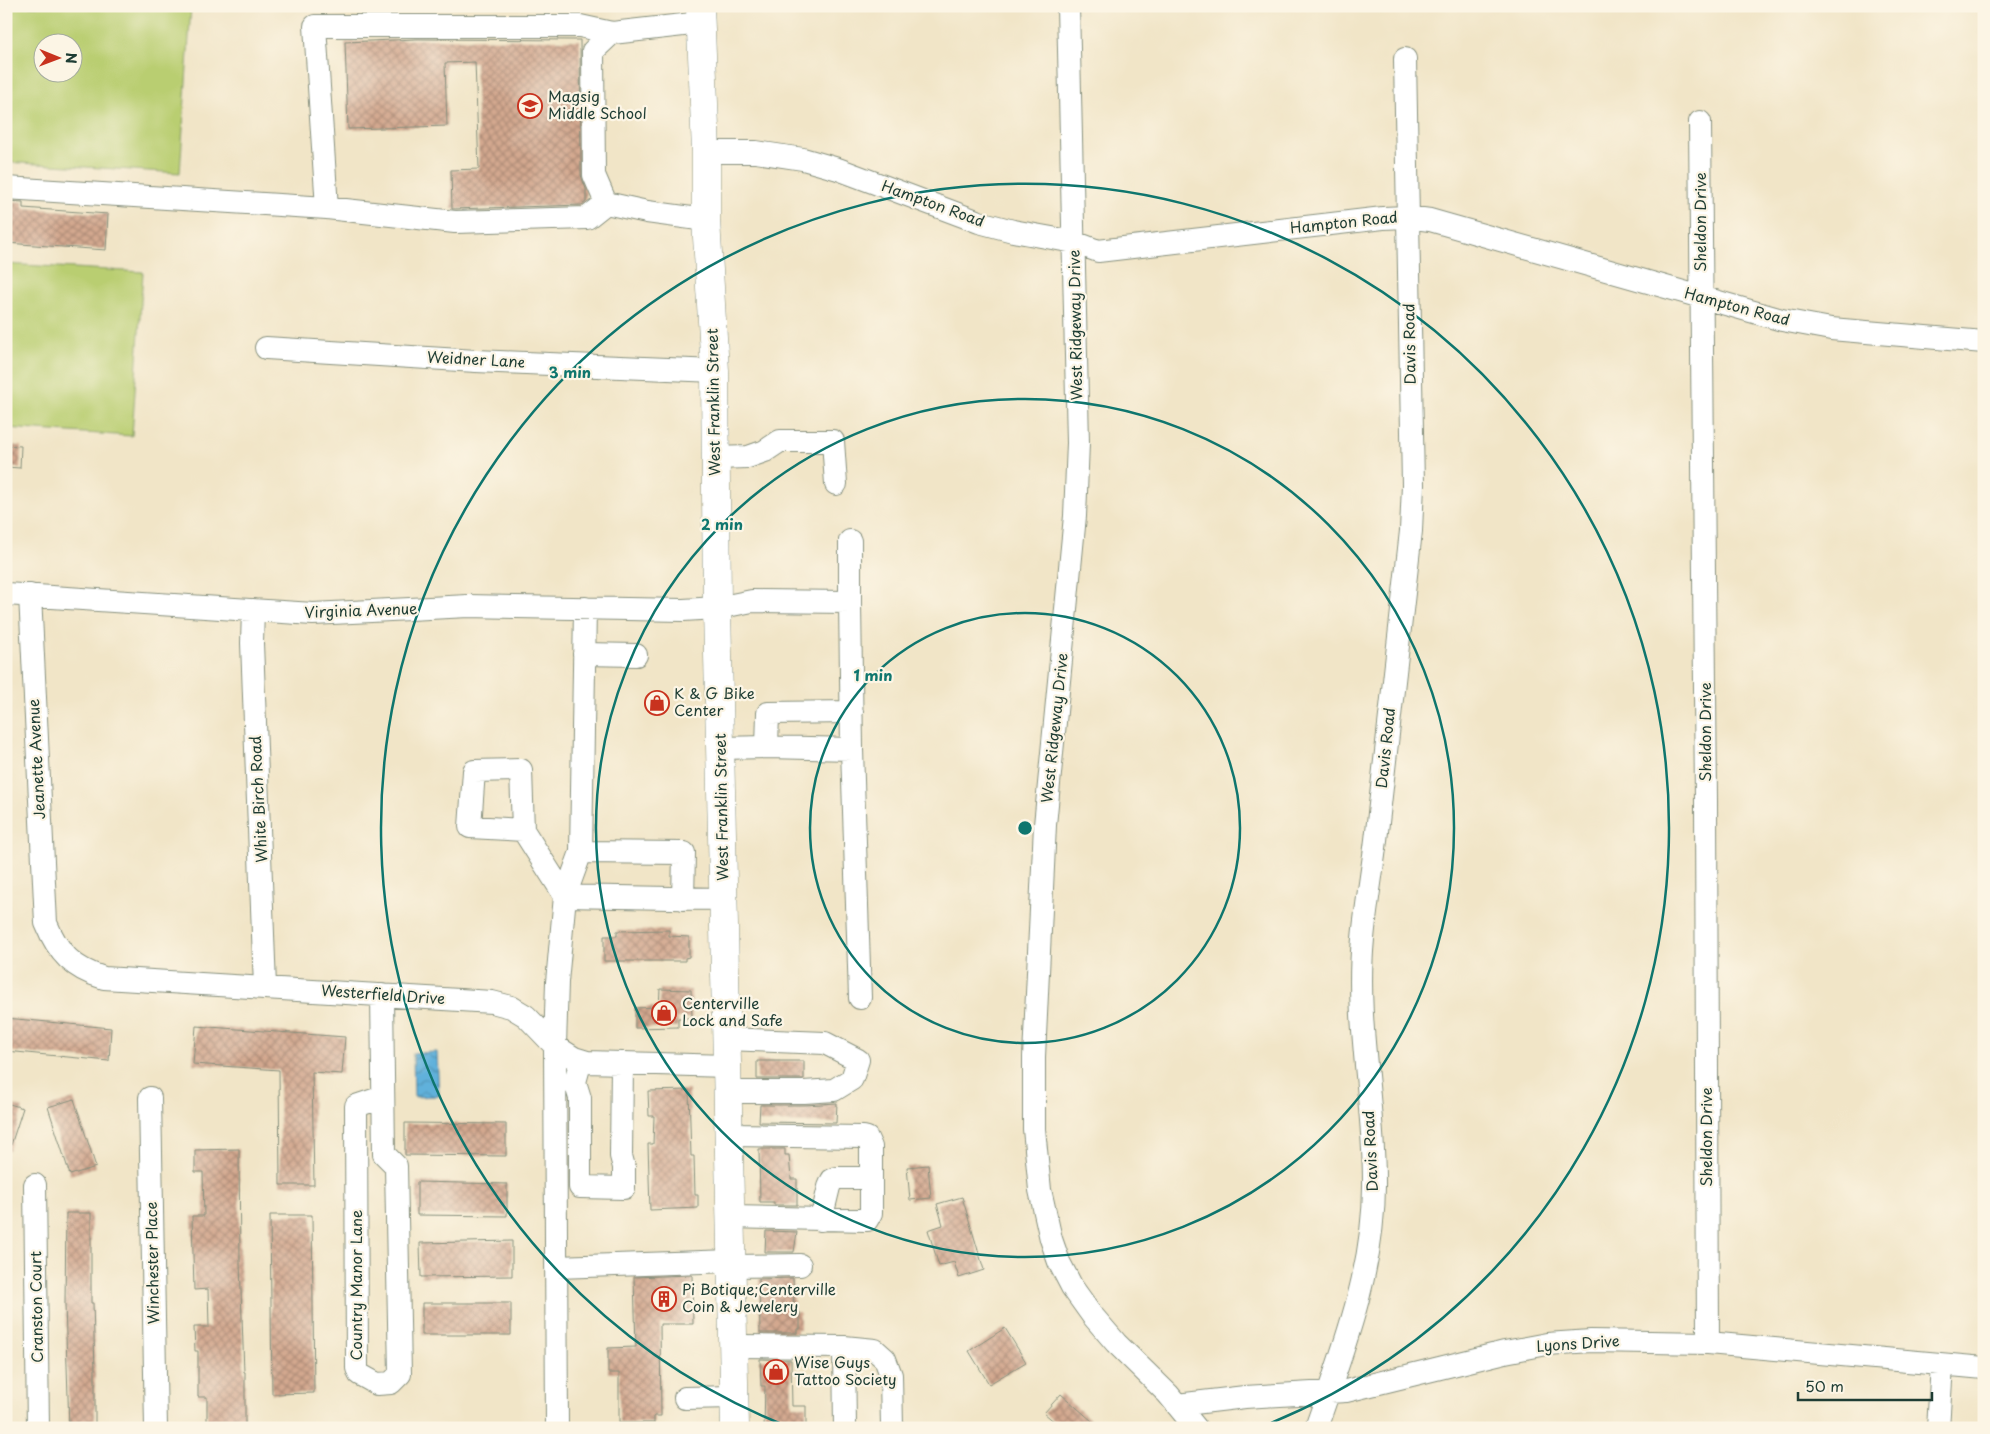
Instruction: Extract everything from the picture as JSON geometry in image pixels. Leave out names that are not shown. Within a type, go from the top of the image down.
[{"type":"main road","name":"West Franklin Street","points":[[701,15],[706,152],[706,220],[715,371],[717,608],[735,1428]]},
{"type":"street","name":"West Ridgeway Drive","points":[[1068,6],[1078,443],[1075,516],[1045,825],[1034,1058],[1034,1129],[1040,1190],[1051,1239],[1059,1262],[1072,1287],[1092,1315],[1177,1405],[1196,1428]]},
{"type":"street","points":[[327,208],[316,26],[580,26],[612,33],[701,15]]},
{"type":"street","points":[[606,203],[594,175],[593,51],[612,33]]},
{"type":"street","name":"Davis Road","points":[[1316,1428],[1350,1331],[1369,1253],[1373,1222],[1373,1140],[1360,993],[1363,939],[1410,531],[1412,485],[1404,59]]},
{"type":"street","name":"Sheldon Drive","points":[[1700,122],[1706,800],[1708,1343]]},
{"type":"street","name":"Hampton Road","points":[[706,152],[756,152],[803,159],[875,182],[979,222],[1013,231],[1074,242],[1098,251],[1383,218],[1407,217],[1430,220],[1782,320],[1831,329],[1984,342]]},
{"type":"street","points":[[6,188],[327,208],[455,222],[586,218],[606,203],[647,212],[706,220]]},
{"type":"street","name":"Weidner Lane","points":[[266,348],[476,361],[715,371]]},
{"type":"street","points":[[716,458],[748,457],[765,451],[780,441],[833,441],[836,484]]},
{"type":"street","points":[[850,541],[852,749],[860,998]]},
{"type":"street","name":"Virginia Avenue","points":[[6,594],[313,614],[468,606],[683,610],[717,608],[752,601],[850,602]]},
{"type":"street","name":"Jeanette Avenue","points":[[30,595],[46,923]]},
{"type":"street","points":[[557,1428],[555,1046],[557,982],[565,896],[581,852],[585,608]]},
{"type":"street","name":"White Birch Road","points":[[253,610],[252,643],[265,987]]},
{"type":"street","points":[[584,654],[636,655]]},
{"type":"street","points":[[767,747],[768,713],[852,712]]},
{"type":"street","points":[[721,748],[852,749]]},
{"type":"street","points":[[523,830],[565,896]]},
{"type":"street","points":[[581,852],[684,852],[683,899]]},
{"type":"street","points":[[565,896],[724,899]]},
{"type":"street","name":"Westerfield Drive","points":[[46,923],[54,942],[63,954],[90,974],[104,978],[492,1002],[511,1007],[526,1016],[555,1046],[574,1058],[587,1062],[622,1064],[804,1092],[834,1090],[852,1079],[858,1060],[825,1043],[726,1039]]},
{"type":"street","name":"Country Manor Lane","points":[[382,995],[384,1154],[396,1166],[400,1374],[391,1383],[377,1384],[359,1374],[357,1368],[356,1106],[383,1097]]},
{"type":"street","points":[[581,1060],[575,1082],[580,1098],[580,1187],[624,1188],[624,1167],[621,1156],[622,1064]]},
{"type":"street","name":"Winchester Place","points":[[150,1098],[156,1428]]},
{"type":"street","points":[[728,1135],[863,1137],[867,1138],[871,1147],[870,1218],[861,1221],[730,1217]]},
{"type":"street","points":[[821,1220],[828,1187],[832,1180],[837,1178],[871,1178]]},
{"type":"street","name":"Cranston Court","points":[[35,1185],[38,1428]]},
{"type":"street","points":[[557,1267],[731,1264],[800,1265]]},
{"type":"street","name":"Lyons Drive","points":[[1177,1405],[1245,1397],[1346,1392],[1505,1352],[1547,1344],[1591,1341],[1708,1343],[1984,1368]]},
{"type":"street","points":[[733,1346],[844,1347],[875,1350],[881,1353],[889,1366],[891,1375],[892,1428]]},
{"type":"street","points":[[844,1347],[845,1428]]},
{"type":"street","points":[[1938,1428],[1942,1365]]},
{"type":"street","points":[[685,1398],[734,1397]]},
{"type":"green space","points":[[6,6],[191,6],[180,173],[6,162]]},
{"type":"green space","points":[[6,264],[143,272],[132,436],[6,428]]},
{"type":"water","points":[[437,1052],[439,1096],[414,1097],[413,1053]]},
{"type":"building","name":"Magsig Middle School","points":[[417,39],[580,40],[581,175],[586,189],[586,202],[582,205],[452,209],[451,170],[479,169],[475,62],[445,63],[447,126],[348,129],[345,42]]},
{"type":"building","points":[[6,201],[23,202],[23,208],[108,214],[106,250],[6,243]]},
{"type":"building","points":[[6,445],[21,446],[20,468],[6,467]]},
{"type":"building","points":[[669,930],[669,936],[689,937],[689,957],[685,958],[685,961],[604,961],[604,936],[617,936],[617,931]]},
{"type":"building","name":"Centerville Lock and Safe","points":[[660,989],[691,990],[692,1018],[678,1018],[678,1027],[635,1028],[635,1008],[659,1007]]},
{"type":"building","points":[[6,1018],[111,1028],[109,1061],[6,1051]]},
{"type":"building","points":[[196,1026],[345,1037],[342,1074],[312,1072],[314,1185],[280,1185],[279,1070],[193,1064]]},
{"type":"building","points":[[757,1061],[804,1061],[804,1079],[757,1079]]},
{"type":"building","points":[[689,1090],[691,1156],[694,1156],[695,1195],[698,1195],[698,1208],[650,1210],[648,1144],[653,1144],[654,1116],[649,1116],[648,1091]]},
{"type":"building","points":[[74,1099],[96,1167],[70,1175],[48,1107]]},
{"type":"building","points":[[6,1103],[23,1108],[9,1151],[6,1151]]},
{"type":"building","points":[[837,1103],[836,1123],[759,1122],[760,1105]]},
{"type":"building","points":[[405,1123],[506,1124],[506,1156],[405,1155]]},
{"type":"building","points":[[239,1149],[245,1428],[207,1428],[207,1397],[198,1397],[198,1351],[195,1351],[194,1327],[209,1327],[208,1289],[194,1290],[192,1216],[204,1216],[203,1172],[195,1172],[195,1150]]},
{"type":"building","points":[[759,1149],[785,1149],[785,1155],[789,1155],[791,1179],[797,1179],[797,1205],[774,1205],[774,1202],[760,1202]]},
{"type":"building","points":[[928,1165],[931,1198],[910,1200],[907,1167]]},
{"type":"building","points":[[417,1182],[507,1184],[507,1216],[417,1215]]},
{"type":"building","points":[[962,1197],[984,1270],[959,1278],[954,1262],[939,1266],[928,1230],[943,1225],[937,1204]]},
{"type":"building","points":[[66,1213],[91,1213],[91,1303],[93,1303],[95,1428],[69,1428],[65,1304]]},
{"type":"building","points":[[270,1215],[312,1215],[314,1393],[272,1394]]},
{"type":"building","points":[[766,1231],[797,1232],[794,1252],[765,1252]]},
{"type":"building","points":[[512,1241],[512,1276],[421,1277],[420,1243]]},
{"type":"building","points":[[692,1275],[693,1324],[660,1324],[661,1416],[654,1416],[654,1423],[619,1423],[619,1373],[608,1373],[608,1348],[636,1347],[634,1277]]},
{"type":"building","points":[[793,1278],[794,1312],[800,1312],[800,1329],[797,1329],[797,1333],[760,1333],[759,1279]]},
{"type":"building","points":[[422,1303],[511,1303],[511,1335],[422,1335]]},
{"type":"building","points":[[1005,1328],[1026,1362],[989,1384],[969,1351]]},
{"type":"building","points":[[760,1359],[791,1360],[792,1406],[806,1406],[806,1428],[764,1428],[765,1386],[761,1386]]},
{"type":"building","points":[[1061,1394],[1100,1428],[1062,1428],[1044,1413]]},
{"type":"place","name":"Magsig Middle School","points":[[530,106]]},
{"type":"place","name":"K & G Bike Center","points":[[657,703]]},
{"type":"place","name":"Centerville Lock and Safe","points":[[664,1013]]},
{"type":"place","name":"Pi Botique;Centerville Coin & Jewelery","points":[[664,1299]]},
{"type":"place","name":"Wise Guys Tattoo Society","points":[[776,1372]]}]
